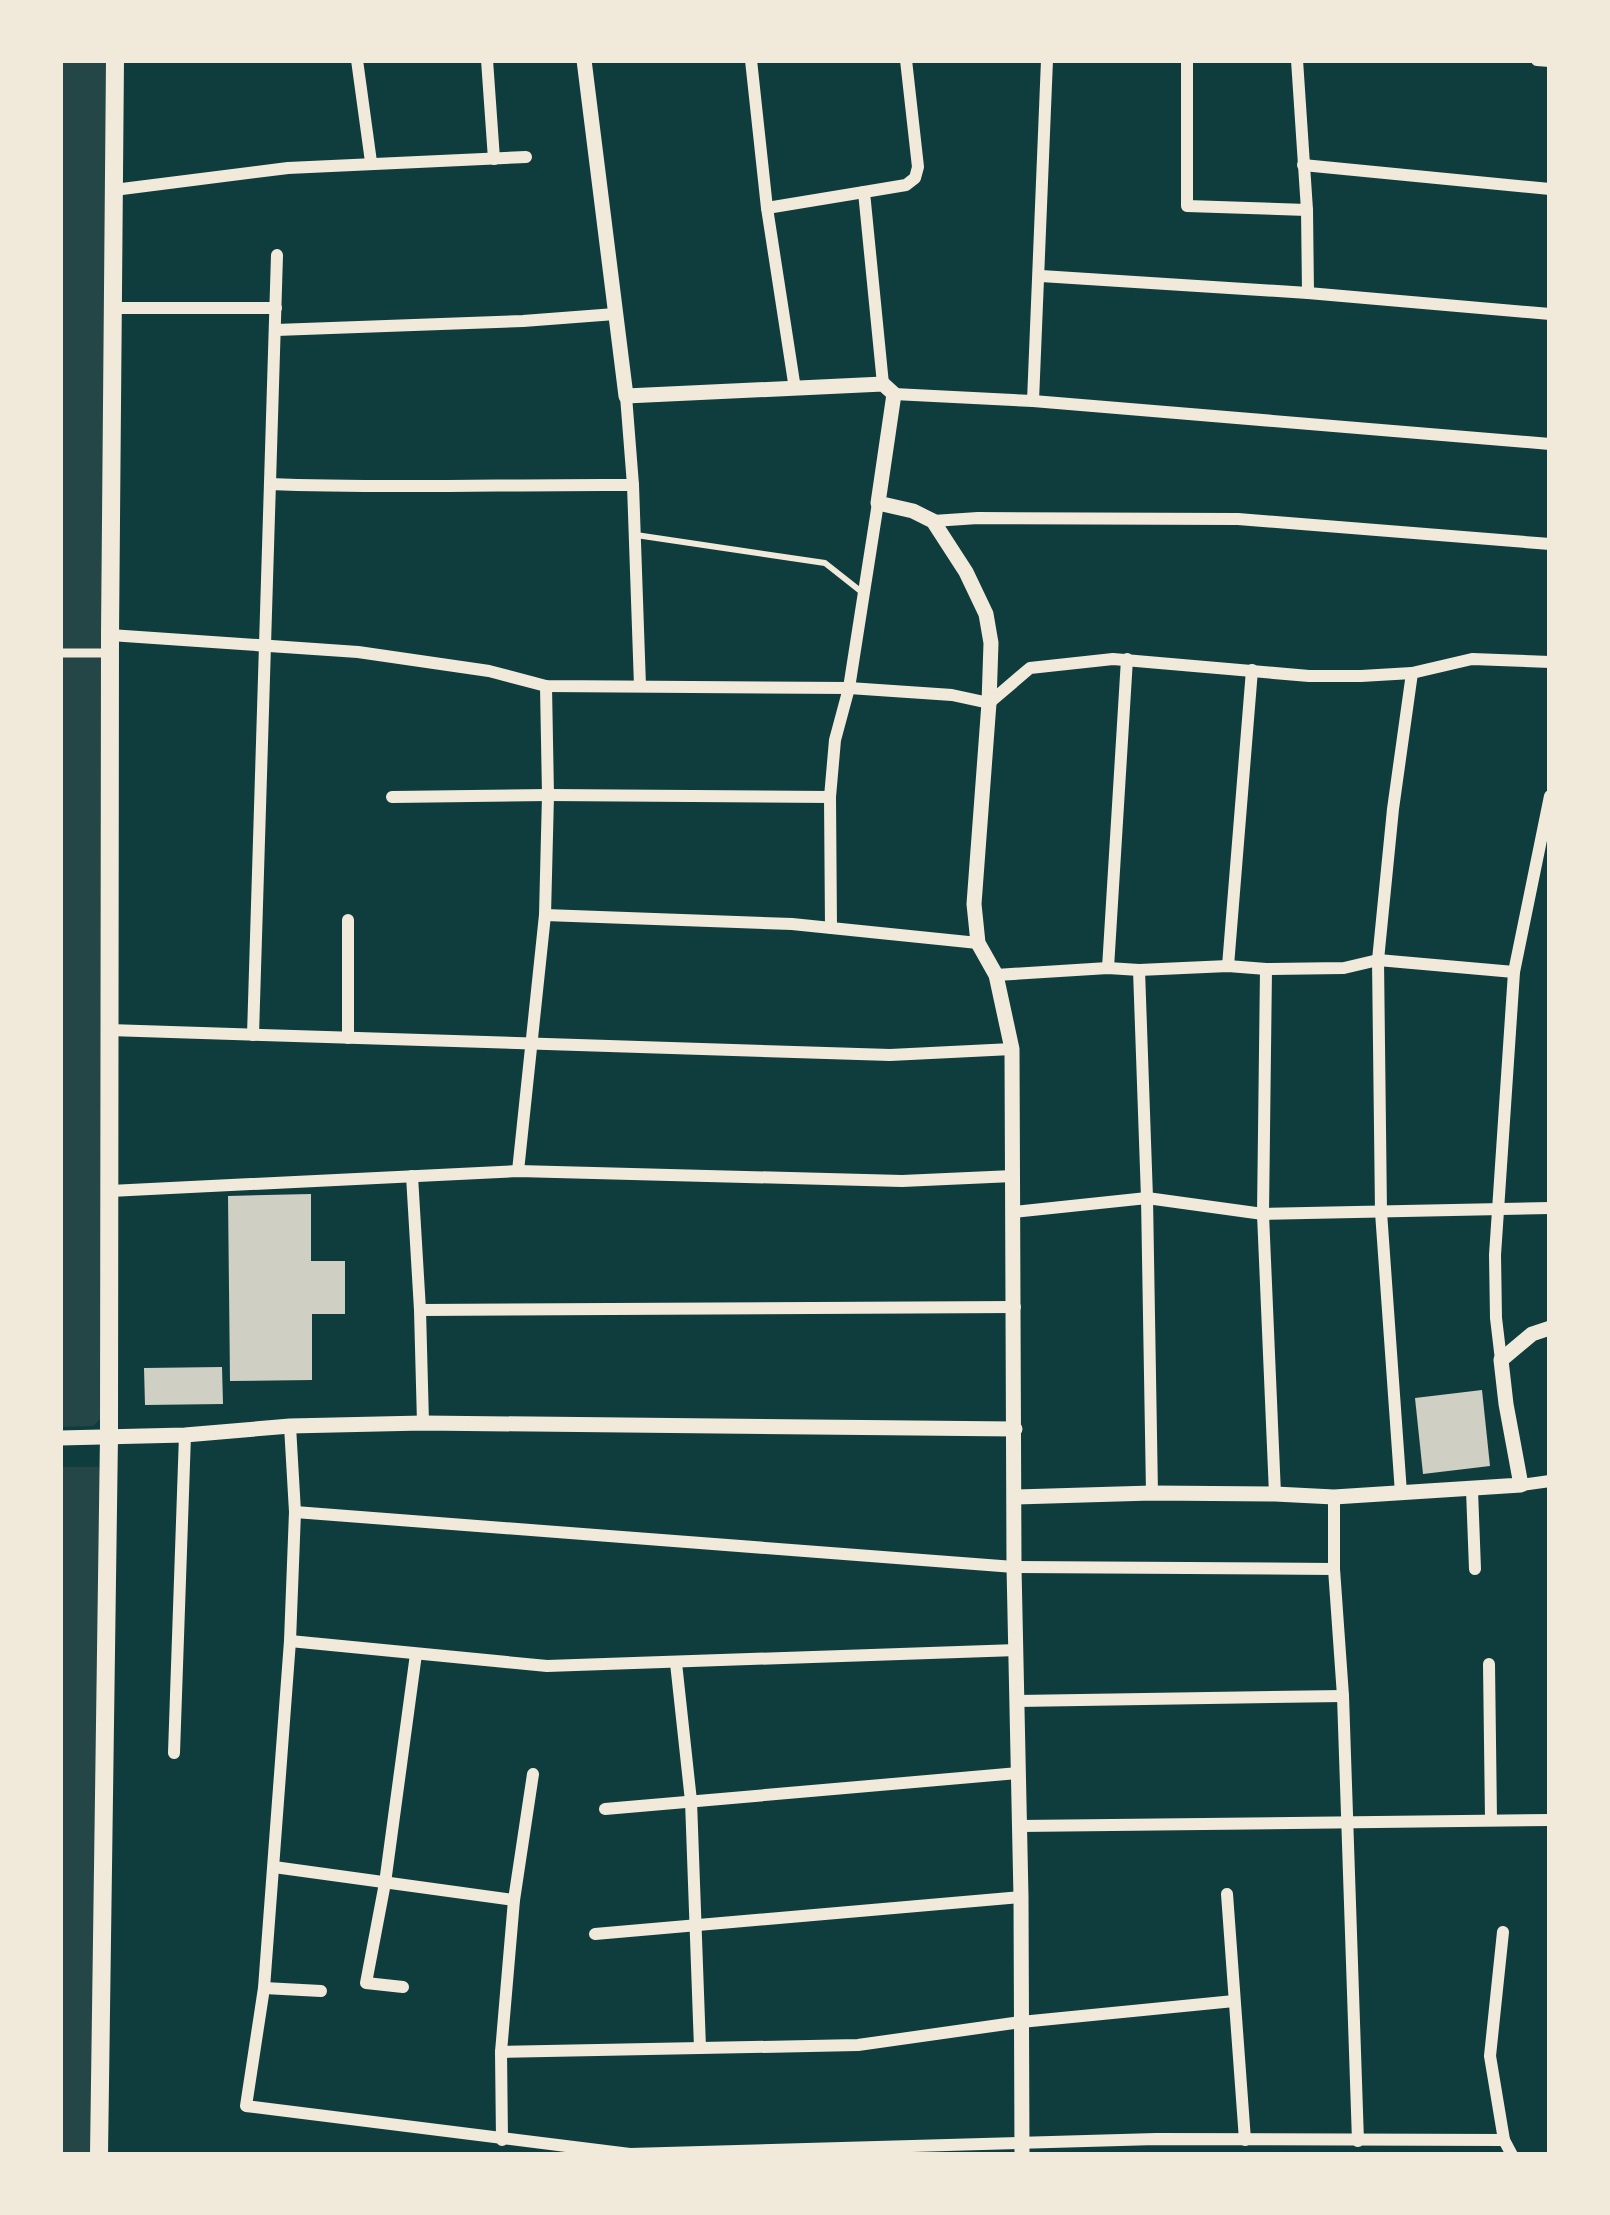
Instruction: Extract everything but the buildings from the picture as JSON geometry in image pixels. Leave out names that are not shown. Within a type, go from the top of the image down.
[{"type":"main road","points":[[99,2155],[109,1436],[116,60]]},
{"type":"street","points":[[357,60],[371,162]]},
{"type":"street","points":[[487,60],[494,158]]},
{"type":"street","points":[[584,60],[626,396],[640,686]]},
{"type":"street","points":[[751,60],[767,208],[795,388]]},
{"type":"street","points":[[767,208],[906,185],[915,178],[918,166],[906,60]]},
{"type":"street","points":[[1034,401],[1048,60]]},
{"type":"street","points":[[1187,60],[1187,206],[1307,210]]},
{"type":"street","points":[[1298,60],[1308,292]]},
{"type":"street","points":[[1537,60],[1550,61]]},
{"type":"street","points":[[114,190],[288,168],[526,158]]},
{"type":"street","points":[[1303,166],[1550,189]]},
{"type":"street","points":[[831,928],[830,797],[835,740],[865,595],[889,389],[864,193]]},
{"type":"street","points":[[253,1035],[278,255]]},
{"type":"street","points":[[1040,277],[1308,292],[1550,314]]},
{"type":"street","points":[[113,308],[276,308]]},
{"type":"street","points":[[276,330],[615,314]]},
{"type":"street","points":[[626,396],[889,389],[1550,444]]},
{"type":"street","points":[[270,484],[354,488],[633,485]]},
{"type":"street","points":[[878,503],[932,521],[966,572],[986,614],[991,643],[974,904],[978,943],[996,975],[1012,1049],[1022,2150]]},
{"type":"street","points":[[932,521],[1238,519],[1550,544]]},
{"type":"street","points":[[60,652],[110,644],[267,646],[380,655],[489,671],[546,686],[848,688],[952,695],[989,703]]},
{"type":"street","points":[[989,703],[1030,668],[1127,659],[1326,676],[1412,673],[1472,659],[1550,662]]},
{"type":"street","points":[[1108,968],[1127,659]]},
{"type":"street","points":[[1228,966],[1252,670]]},
{"type":"street","points":[[1401,1493],[1382,1212],[1378,960],[1412,673]]},
{"type":"street","points":[[518,1171],[545,915],[546,686]]},
{"type":"street","points":[[1521,1485],[1496,1318],[1497,1208],[1514,972],[1550,796]]},
{"type":"street","points":[[392,797],[830,797]]},
{"type":"street","points":[[545,915],[792,924],[978,943]]},
{"type":"street","points":[[348,920],[348,1039]]},
{"type":"street","points":[[996,975],[1108,968],[1344,968],[1378,960],[1514,972]]},
{"type":"street","points":[[1266,969],[1263,1214],[1275,1494]]},
{"type":"street","points":[[1139,970],[1152,1493]]},
{"type":"street","points":[[110,1030],[890,1055],[1012,1049]]},
{"type":"street","points":[[110,1191],[518,1171],[902,1181],[1013,1176]]},
{"type":"street","points":[[412,1177],[423,1423]]},
{"type":"street","points":[[1013,1212],[1147,1198],[1263,1214],[1550,1208]]},
{"type":"street","points":[[420,1310],[1015,1307]]},
{"type":"street","points":[[1501,1360],[1532,1334],[1550,1328]]},
{"type":"street","points":[[60,1438],[423,1423],[1016,1429]]},
{"type":"street","points":[[290,1426],[296,1512],[290,1640],[264,1988],[246,2106],[556,2150],[630,2154],[1022,2150],[1156,2138],[1504,2140]]},
{"type":"street","points":[[175,1753],[184,1435]]},
{"type":"street","points":[[1016,1497],[1152,1493],[1334,1497],[1550,1481]]},
{"type":"street","points":[[1472,1490],[1474,1569]]},
{"type":"street","points":[[1334,1497],[1358,2141]]},
{"type":"street","points":[[296,1512],[1015,1567],[1334,1569]]},
{"type":"street","points":[[290,1640],[547,1666],[1017,1650]]},
{"type":"street","points":[[404,1987],[366,1983],[385,1883],[416,1654]]},
{"type":"street","points":[[676,1663],[691,1801],[700,2048]]},
{"type":"street","points":[[1489,1664],[1491,1819]]},
{"type":"street","points":[[1017,1701],[1343,1696]]},
{"type":"street","points":[[604,1809],[1019,1772]]},
{"type":"street","points":[[502,2140],[501,2052],[514,1900],[533,1774]]},
{"type":"street","points":[[1020,1826],[1550,1820]]},
{"type":"street","points":[[274,1868],[514,1900]]},
{"type":"street","points":[[1227,1894],[1245,2140]]},
{"type":"street","points":[[595,1934],[1021,1898]]},
{"type":"street","points":[[1503,1932],[1490,2056],[1504,2140],[1512,2155]]},
{"type":"street","points":[[264,1988],[321,1991]]},
{"type":"street","points":[[501,2052],[858,2045],[1021,2022],[1234,2001]]},
{"type":"street","points":[[1156,2138],[1156,2155]]},
{"type":"lane","points":[[635,535],[825,563],[865,595]]},
{"type":"shaded area","points":[[60,60],[110,60],[101,1418],[93,1426],[60,1427]]},
{"type":"shaded area","points":[[60,1467],[98,1467],[103,1477],[93,2155],[60,2155]]}]
